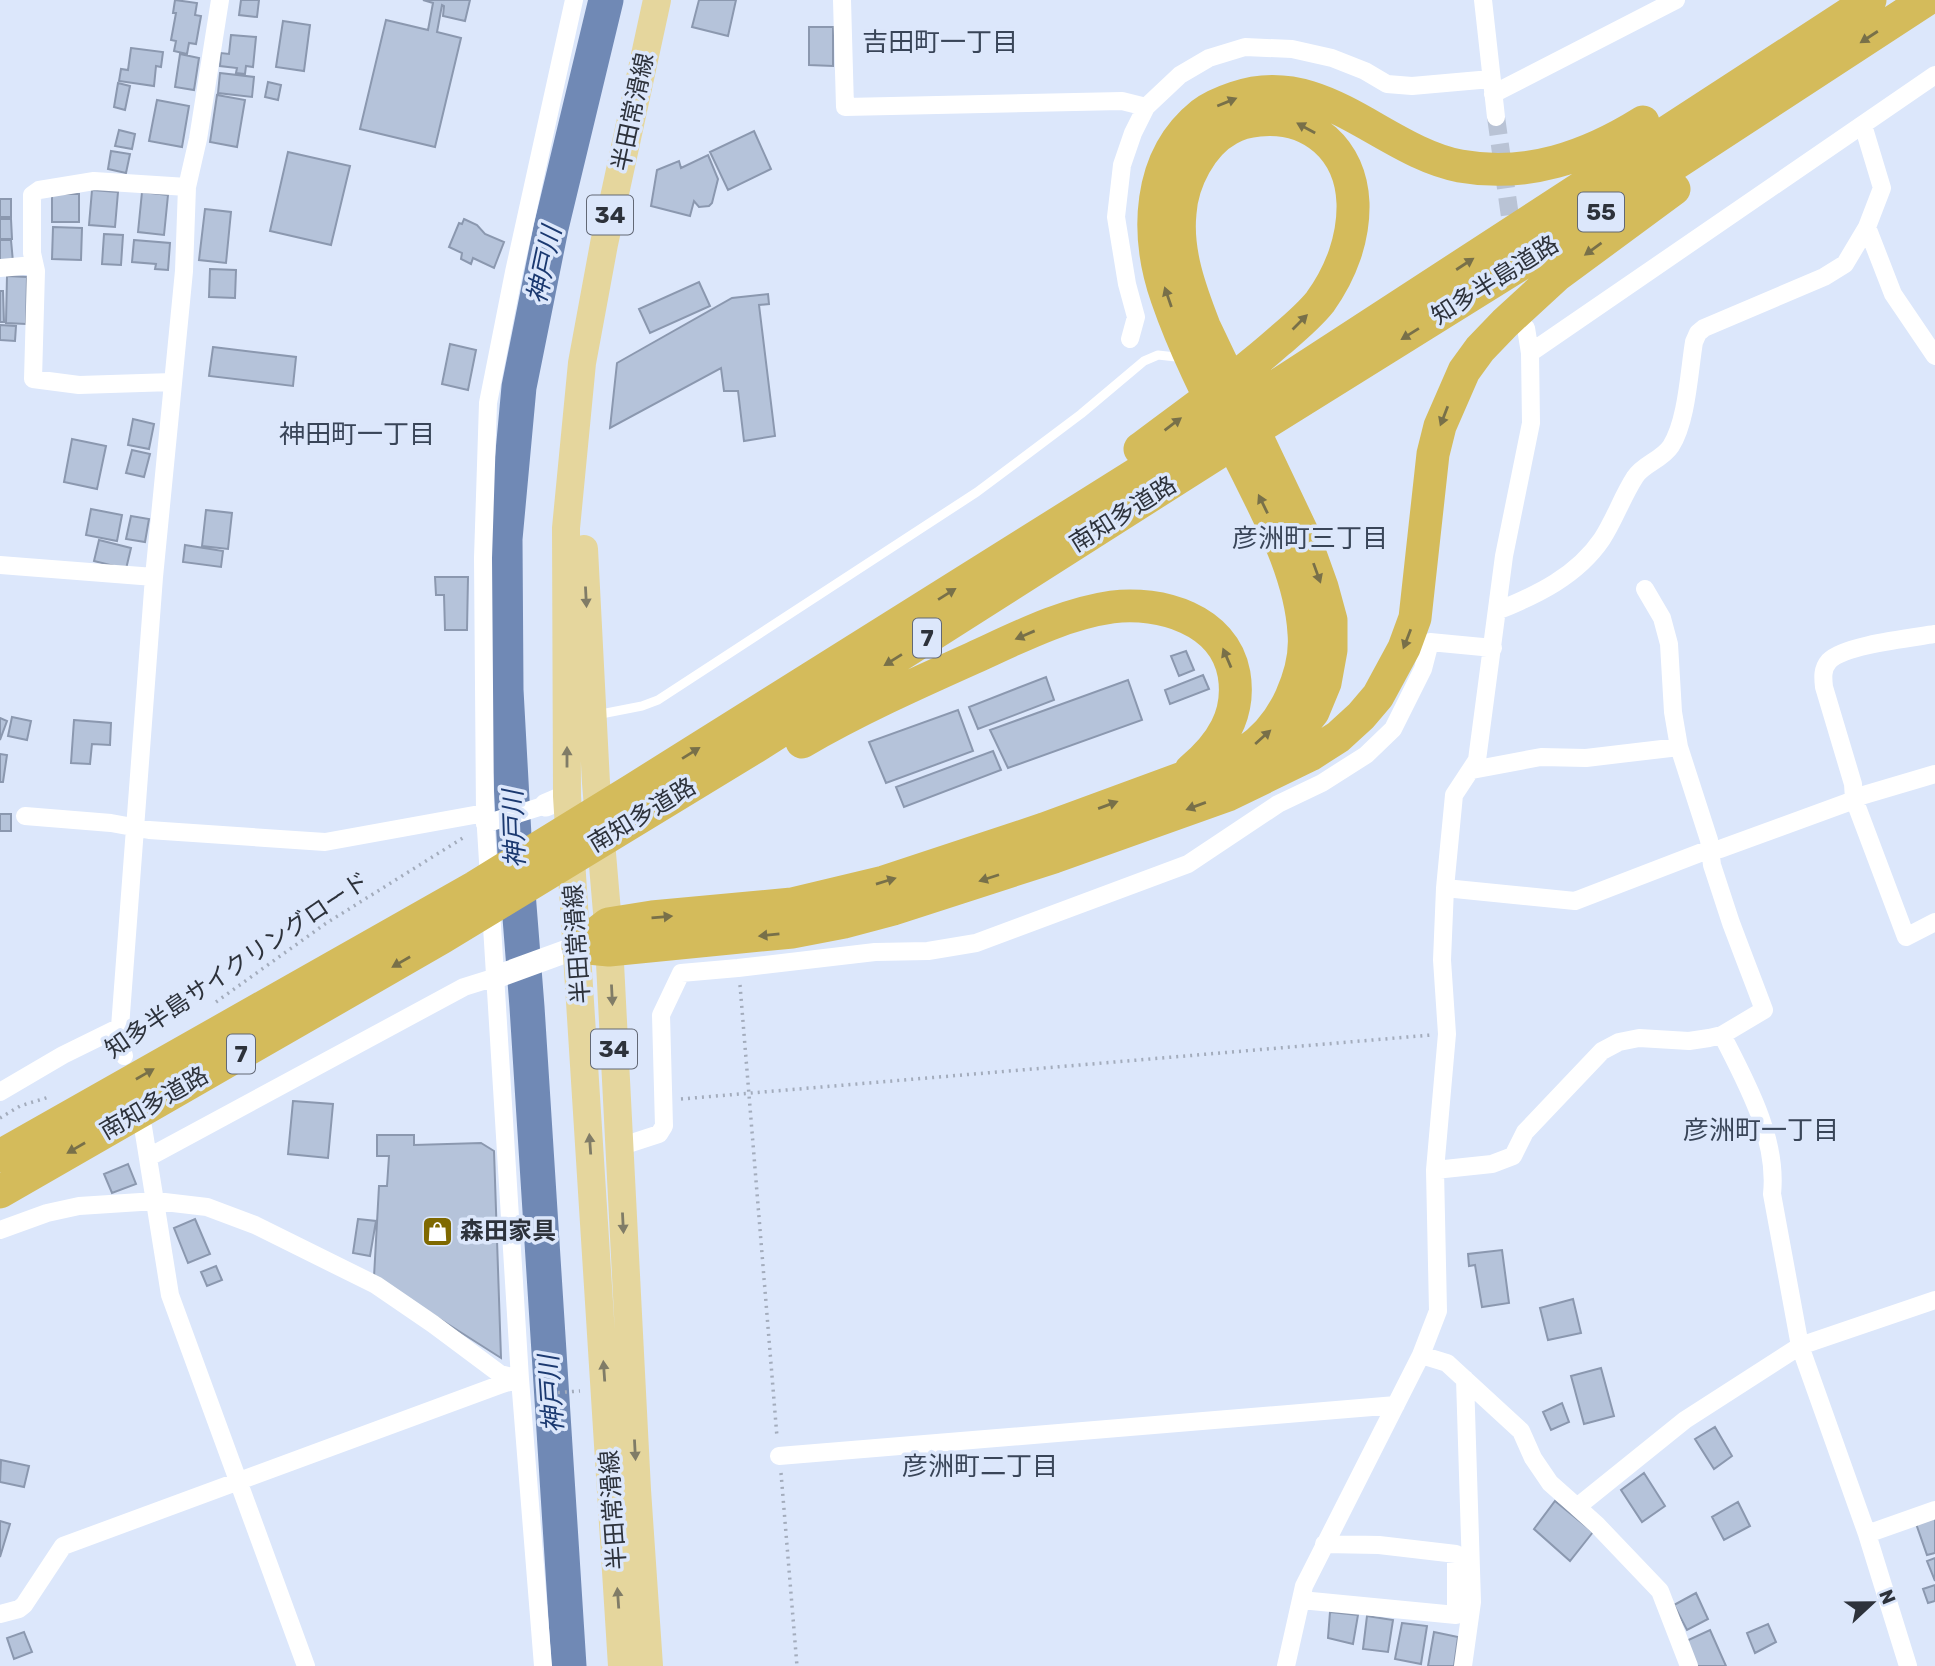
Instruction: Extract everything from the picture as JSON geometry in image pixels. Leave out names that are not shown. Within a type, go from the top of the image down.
[{"type":"highway","points":[[588,944],[652,917],[748,910],[838,895],[884,882],[1044,829],[1181,779],[1245,752],[1270,731],[1286,708],[1297,684],[1303,661],[1304,635],[1297,596],[1274,528],[1198,370],[1167,297],[1155,242],[1157,187],[1164,163],[1182,135],[1205,112],[1247,94],[1272,91],[1293,94],[1316,99],[1428,155],[1457,165],[1488,170],[1541,166],[1571,158],[1610,142],[1841,0]]},
{"type":"highway","name":"知多半島道路","points":[[1262,394],[1870,0]]},
{"type":"highway","name":"知多半島道路","points":[[1262,394],[1537,254],[1926,0]]},
{"type":"highway","points":[[588,944],[779,934],[844,922],[893,909],[1228,795],[1310,755],[1338,737],[1370,706],[1392,673],[1415,618],[1433,454],[1440,426],[1464,371],[1480,349],[1556,276],[1807,90],[1818,71]]},
{"type":"highway","points":[[1209,428],[1262,394],[1295,327],[1319,302],[1334,279],[1348,249],[1353,218],[1352,185],[1343,162],[1330,145],[1313,131],[1293,121],[1249,121],[1228,129],[1210,144],[1195,165],[1185,188],[1180,213],[1180,241],[1192,295],[1204,326],[1303,534],[1331,620],[1331,650],[1325,682],[1312,712],[1258,779]]},
{"type":"highway","name":"南知多道路","points":[[0,1156],[479,911],[752,749],[1209,428],[1262,394]]},
{"type":"highway","name":"南知多道路","points":[[635,816],[1006,556],[1015,536],[1120,464],[1209,428]]},
{"type":"highway","points":[[635,816],[1027,633],[1112,607],[1148,606],[1177,612],[1203,625],[1222,645],[1234,673],[1234,702],[1227,731],[1210,755],[1181,779]]},
{"type":"highway","name":"南知多道路","points":[[0,1192],[443,937],[479,911]]},
{"type":"main road","name":"半田常滑線","points":[[649,1666],[619,1147],[588,944],[557,801],[566,528],[582,363],[601,258],[657,0]]},
{"type":"main road","name":"半田常滑線","points":[[576,431],[601,864],[588,944],[622,1666]]},
{"type":"street","points":[[124,1056],[120,1027],[154,577],[184,271],[187,187],[198,139],[220,0]]},
{"type":"street","points":[[543,1666],[521,1387],[496,977],[483,558],[488,403],[513,272],[574,0]]},
{"type":"street","points":[[842,0],[845,107],[1122,101],[1146,107]]},
{"type":"street","points":[[1483,0],[1496,117]]},
{"type":"street","points":[[1635,21],[1658,0]]},
{"type":"street","points":[[1130,339],[1136,317],[1127,284],[1116,217],[1122,165],[1146,107],[1180,75],[1209,58],[1245,47],[1292,49],[1332,58],[1365,71],[1387,84],[1492,87],[1676,0]]},
{"type":"street","points":[[1530,353],[1935,75]]},
{"type":"street","points":[[1497,611],[1535,596],[1583,561],[1606,531],[1636,474],[1665,454],[1672,444],[1683,407],[1694,342],[1698,333],[1704,328],[1824,277],[1845,264],[1867,227],[1882,188],[1863,125]]},
{"type":"street","points":[[173,382],[79,385],[33,379],[36,322],[32,195],[39,190],[94,181],[187,187]]},
{"type":"street","points":[[1867,227],[1893,294],[1935,356]]},
{"type":"street","points":[[0,268],[34,265]]},
{"type":"street","points":[[1286,1666],[1304,1586],[1421,1355],[1438,1311],[1435,1170],[1447,1034],[1442,960],[1445,888],[1454,795],[1478,760],[1504,556],[1531,423],[1530,353],[1526,328]]},
{"type":"street","points":[[0,565],[154,577]]},
{"type":"street","points":[[1435,1170],[1492,1164],[1513,1156],[1525,1132],[1602,1051],[1619,1042],[1639,1038],[1689,1041],[1722,1035],[1764,1010],[1712,865],[1709,840],[1679,747],[1673,712],[1669,644],[1662,618],[1645,589]]},
{"type":"street","points":[[1935,634],[1857,648],[1838,654],[1824,668],[1824,687],[1853,784],[1854,799],[1906,937],[1935,922]]},
{"type":"street","points":[[619,1147],[659,1134],[664,1126],[661,1015],[681,972],[875,952],[928,951],[964,946],[1188,864],[1278,804],[1322,783],[1366,755],[1393,729],[1423,669],[1430,642],[1493,648]]},
{"type":"street","points":[[1472,770],[1541,757],[1586,758],[1679,747]]},
{"type":"street","points":[[1445,888],[1576,901],[1854,799],[1935,774]]},
{"type":"street","points":[[25,816],[111,823],[135,828],[325,842],[489,819],[557,801]]},
{"type":"street","points":[[149,1157],[464,986],[588,944]]},
{"type":"street","points":[[0,1092],[63,1055],[120,1027]]},
{"type":"street","points":[[1722,1035],[1761,1119],[1800,1346],[1867,1534],[1908,1666]]},
{"type":"street","points":[[144,1126],[170,1295],[306,1666]]},
{"type":"street","points":[[0,1230],[47,1213],[79,1206],[156,1201],[207,1207],[256,1225],[376,1285],[521,1387]]},
{"type":"street","points":[[1577,1507],[1685,1420],[1800,1346],[1935,1300]]},
{"type":"street","points":[[1421,1355],[1447,1363],[1521,1432],[1533,1458],[1550,1483],[1597,1525],[1660,1591],[1689,1666]]},
{"type":"street","points":[[1463,1666],[1472,1602],[1465,1379]]},
{"type":"street","points":[[0,1614],[24,1605],[63,1546],[502,1384],[521,1387]]},
{"type":"street","points":[[779,1456],[1396,1405]]},
{"type":"street","points":[[1867,1534],[1935,1510]]},
{"type":"street","points":[[1301,1600],[1457,1615],[1456,1554],[1380,1545],[1324,1544]]},
{"type":"lane","points":[[593,715],[642,706],[658,700],[977,492],[1081,414],[1144,361],[1158,355],[1176,357],[1198,370]]},
{"type":"path","name":"知多半島サイクリングロード","points":[[207,1008],[325,924],[489,819]]},
{"type":"path","points":[[738,968],[797,1666]]},
{"type":"path","points":[[665,1100],[1447,1034]]},
{"type":"path","points":[[0,1118],[20,1106],[54,1095]]},
{"type":"path","points":[[521,1387],[580,1391]]},
{"type":"building","points":[[175,0],[197,3],[195,15],[201,16],[196,44],[189,43],[187,54],[174,51],[176,41],[171,40],[176,13],[173,13]]},
{"type":"building","points":[[241,0],[259,0],[257,17],[239,15]]},
{"type":"building","points":[[423,0],[470,0],[465,21],[443,16],[442,5],[437,32],[461,38],[435,147],[360,129],[386,20],[428,30],[433,3]]},
{"type":"building","points":[[699,0],[736,0],[728,36],[692,27]]},
{"type":"building","points":[[283,21],[310,25],[304,71],[276,67]]},
{"type":"building","points":[[809,27],[833,27],[833,66],[809,65]]},
{"type":"building","points":[[231,35],[256,37],[253,67],[246,66],[245,74],[236,73],[237,68],[220,66],[221,53],[229,54]]},
{"type":"building","points":[[131,48],[163,52],[161,67],[156,66],[154,86],[119,81],[121,69],[128,70]]},
{"type":"building","points":[[180,54],[199,58],[194,90],[175,87]]},
{"type":"building","points":[[220,73],[254,77],[252,97],[218,93]]},
{"type":"building","points":[[268,82],[281,85],[278,100],[265,97]]},
{"type":"building","points":[[118,83],[130,86],[125,110],[114,107]]},
{"type":"building","points":[[217,95],[245,100],[237,147],[210,142]]},
{"type":"building","points":[[157,100],[189,106],[182,147],[149,141]]},
{"type":"building","points":[[119,130],[135,134],[132,149],[115,146]]},
{"type":"building","points":[[754,131],[771,169],[728,190],[710,152]]},
{"type":"building","points":[[111,151],[130,154],[126,173],[108,169]]},
{"type":"building","points":[[288,152],[350,166],[331,245],[270,231]]},
{"type":"building","points":[[708,155],[718,179],[709,206],[699,207],[694,201],[690,216],[651,206],[657,170],[679,161],[681,168]]},
{"type":"building","points":[[92,190],[118,192],[115,227],[89,225]]},
{"type":"building","points":[[142,192],[168,195],[164,235],[138,232]]},
{"type":"building","points":[[52,194],[79,194],[79,222],[52,222]]},
{"type":"building","points":[[0,199],[11,199],[11,217],[0,217]]},
{"type":"building","points":[[205,209],[231,212],[226,263],[199,260]]},
{"type":"building","points":[[0,219],[11,219],[12,239],[0,239]]},
{"type":"building","points":[[464,219],[477,225],[485,234],[504,242],[494,268],[473,258],[471,264],[461,259],[462,253],[449,247],[459,223],[462,224]]},
{"type":"building","points":[[53,227],[82,228],[81,260],[52,259]]},
{"type":"building","points":[[104,234],[123,235],[121,265],[102,264]]},
{"type":"building","points":[[0,240],[11,240],[13,262],[0,263]]},
{"type":"building","points":[[134,240],[170,243],[168,270],[155,269],[156,264],[132,262]]},
{"type":"building","points":[[210,269],[236,270],[235,298],[209,297]]},
{"type":"building","points":[[7,276],[27,277],[26,324],[6,323]]},
{"type":"building","points":[[699,282],[710,306],[650,333],[639,309]]},
{"type":"building","points":[[0,291],[3,291],[4,322],[0,322]]},
{"type":"building","points":[[768,294],[769,304],[759,305],[775,436],[744,441],[738,391],[724,391],[721,368],[610,428],[617,363],[732,298]]},
{"type":"building","points":[[0,325],[16,326],[15,341],[0,340]]},
{"type":"building","points":[[450,344],[476,350],[468,390],[442,384]]},
{"type":"building","points":[[213,347],[296,357],[293,386],[209,376]]},
{"type":"building","points":[[133,419],[154,424],[149,449],[128,445]]},
{"type":"building","points":[[72,439],[106,446],[97,489],[64,482]]},
{"type":"building","points":[[132,450],[150,454],[144,477],[126,473]]},
{"type":"building","points":[[91,509],[122,515],[117,541],[86,535]]},
{"type":"building","points":[[206,510],[232,513],[228,549],[202,546]]},
{"type":"building","points":[[131,516],[149,519],[145,542],[126,539]]},
{"type":"building","points":[[99,540],[131,548],[126,569],[94,561]]},
{"type":"building","points":[[185,545],[223,551],[221,567],[183,562]]},
{"type":"building","points":[[435,577],[468,577],[467,630],[445,630],[444,595],[436,595]]},
{"type":"building","points":[[1186,651],[1194,670],[1179,676],[1171,656]]},
{"type":"building","points":[[1203,675],[1209,689],[1170,704],[1165,690]]},
{"type":"building","points":[[1046,677],[1054,700],[978,729],[969,707]]},
{"type":"building","points":[[1128,680],[1142,720],[1008,768],[990,730]]},
{"type":"building","points":[[958,710],[973,751],[886,783],[869,742]]},
{"type":"building","points":[[12,717],[31,721],[27,740],[8,736]]},
{"type":"building","points":[[0,718],[7,721],[0,740]]},
{"type":"building","points":[[74,720],[111,723],[110,745],[92,744],[90,764],[71,763]]},
{"type":"building","points":[[993,751],[1001,770],[904,807],[896,787]]},
{"type":"building","points":[[0,754],[7,755],[3,782],[0,782]]},
{"type":"building","points":[[0,814],[11,814],[11,831],[0,831]]},
{"type":"building","points":[[293,1101],[333,1104],[328,1158],[288,1154]]},
{"type":"building","name":"森田家具","points":[[377,1135],[414,1135],[414,1145],[481,1143],[494,1151],[501,1358],[374,1277],[379,1186],[387,1186],[389,1156],[377,1156]]},
{"type":"building","points":[[128,1164],[136,1184],[112,1193],[104,1174]]},
{"type":"building","points":[[195,1219],[210,1254],[188,1263],[174,1228]]},
{"type":"building","points":[[358,1219],[376,1221],[370,1256],[353,1253]]},
{"type":"building","points":[[1502,1250],[1509,1303],[1482,1307],[1475,1265],[1469,1266],[1468,1254]]},
{"type":"building","points":[[216,1266],[222,1280],[207,1286],[201,1272]]},
{"type":"building","points":[[1573,1299],[1581,1333],[1548,1340],[1540,1308]]},
{"type":"building","points":[[1601,1368],[1614,1416],[1584,1424],[1571,1376]]},
{"type":"building","points":[[1562,1403],[1569,1422],[1551,1430],[1543,1412]]},
{"type":"building","points":[[1715,1427],[1732,1456],[1714,1469],[1695,1439]]},
{"type":"building","points":[[1,1460],[29,1466],[24,1487],[0,1482]]},
{"type":"building","points":[[1644,1473],[1665,1506],[1642,1522],[1621,1490]]},
{"type":"building","points":[[1555,1501],[1593,1532],[1570,1561],[1534,1529]]},
{"type":"building","points":[[1738,1502],[1750,1526],[1724,1540],[1712,1517]]},
{"type":"building","points":[[1935,1511],[1935,1553],[1927,1555],[1914,1518]]},
{"type":"building","points":[[0,1521],[10,1524],[0,1557]]},
{"type":"building","points":[[1935,1558],[1935,1581],[1927,1561]]},
{"type":"building","points":[[1935,1585],[1935,1601],[1928,1603],[1923,1589]]},
{"type":"building","points":[[1696,1593],[1708,1619],[1687,1630],[1674,1605]]},
{"type":"building","points":[[1330,1612],[1358,1615],[1353,1644],[1328,1638]]},
{"type":"building","points":[[1367,1616],[1393,1620],[1388,1652],[1363,1649]]},
{"type":"building","points":[[1402,1623],[1427,1626],[1421,1664],[1395,1659]]},
{"type":"building","points":[[1768,1624],[1776,1642],[1755,1653],[1747,1633]]},
{"type":"building","points":[[1710,1630],[1726,1666],[1695,1666],[1684,1642]]},
{"type":"building","points":[[24,1632],[32,1652],[14,1659],[7,1638]]},
{"type":"building","points":[[1434,1632],[1458,1637],[1454,1666],[1428,1666]]},
{"type":"waterway","name":"神戸川","points":[[569,1666],[515,854],[506,690],[505,539],[519,387],[551,228],[606,0]]},
{"type":"tunnel","points":[[1496,117],[1513,238]]},
{"type":"place","name":"森田家具","points":[[437,1231]]},
{"type":"district","name":"吉田町一丁目","points":[[940,42]]},
{"type":"district","name":"神田町一丁目","points":[[357,434]]},
{"type":"district","name":"彦洲町三丁目","points":[[1310,538]]},
{"type":"district","name":"彦洲町一丁目","points":[[1761,1130]]},
{"type":"district","name":"彦洲町二丁目","points":[[980,1466]]}]
